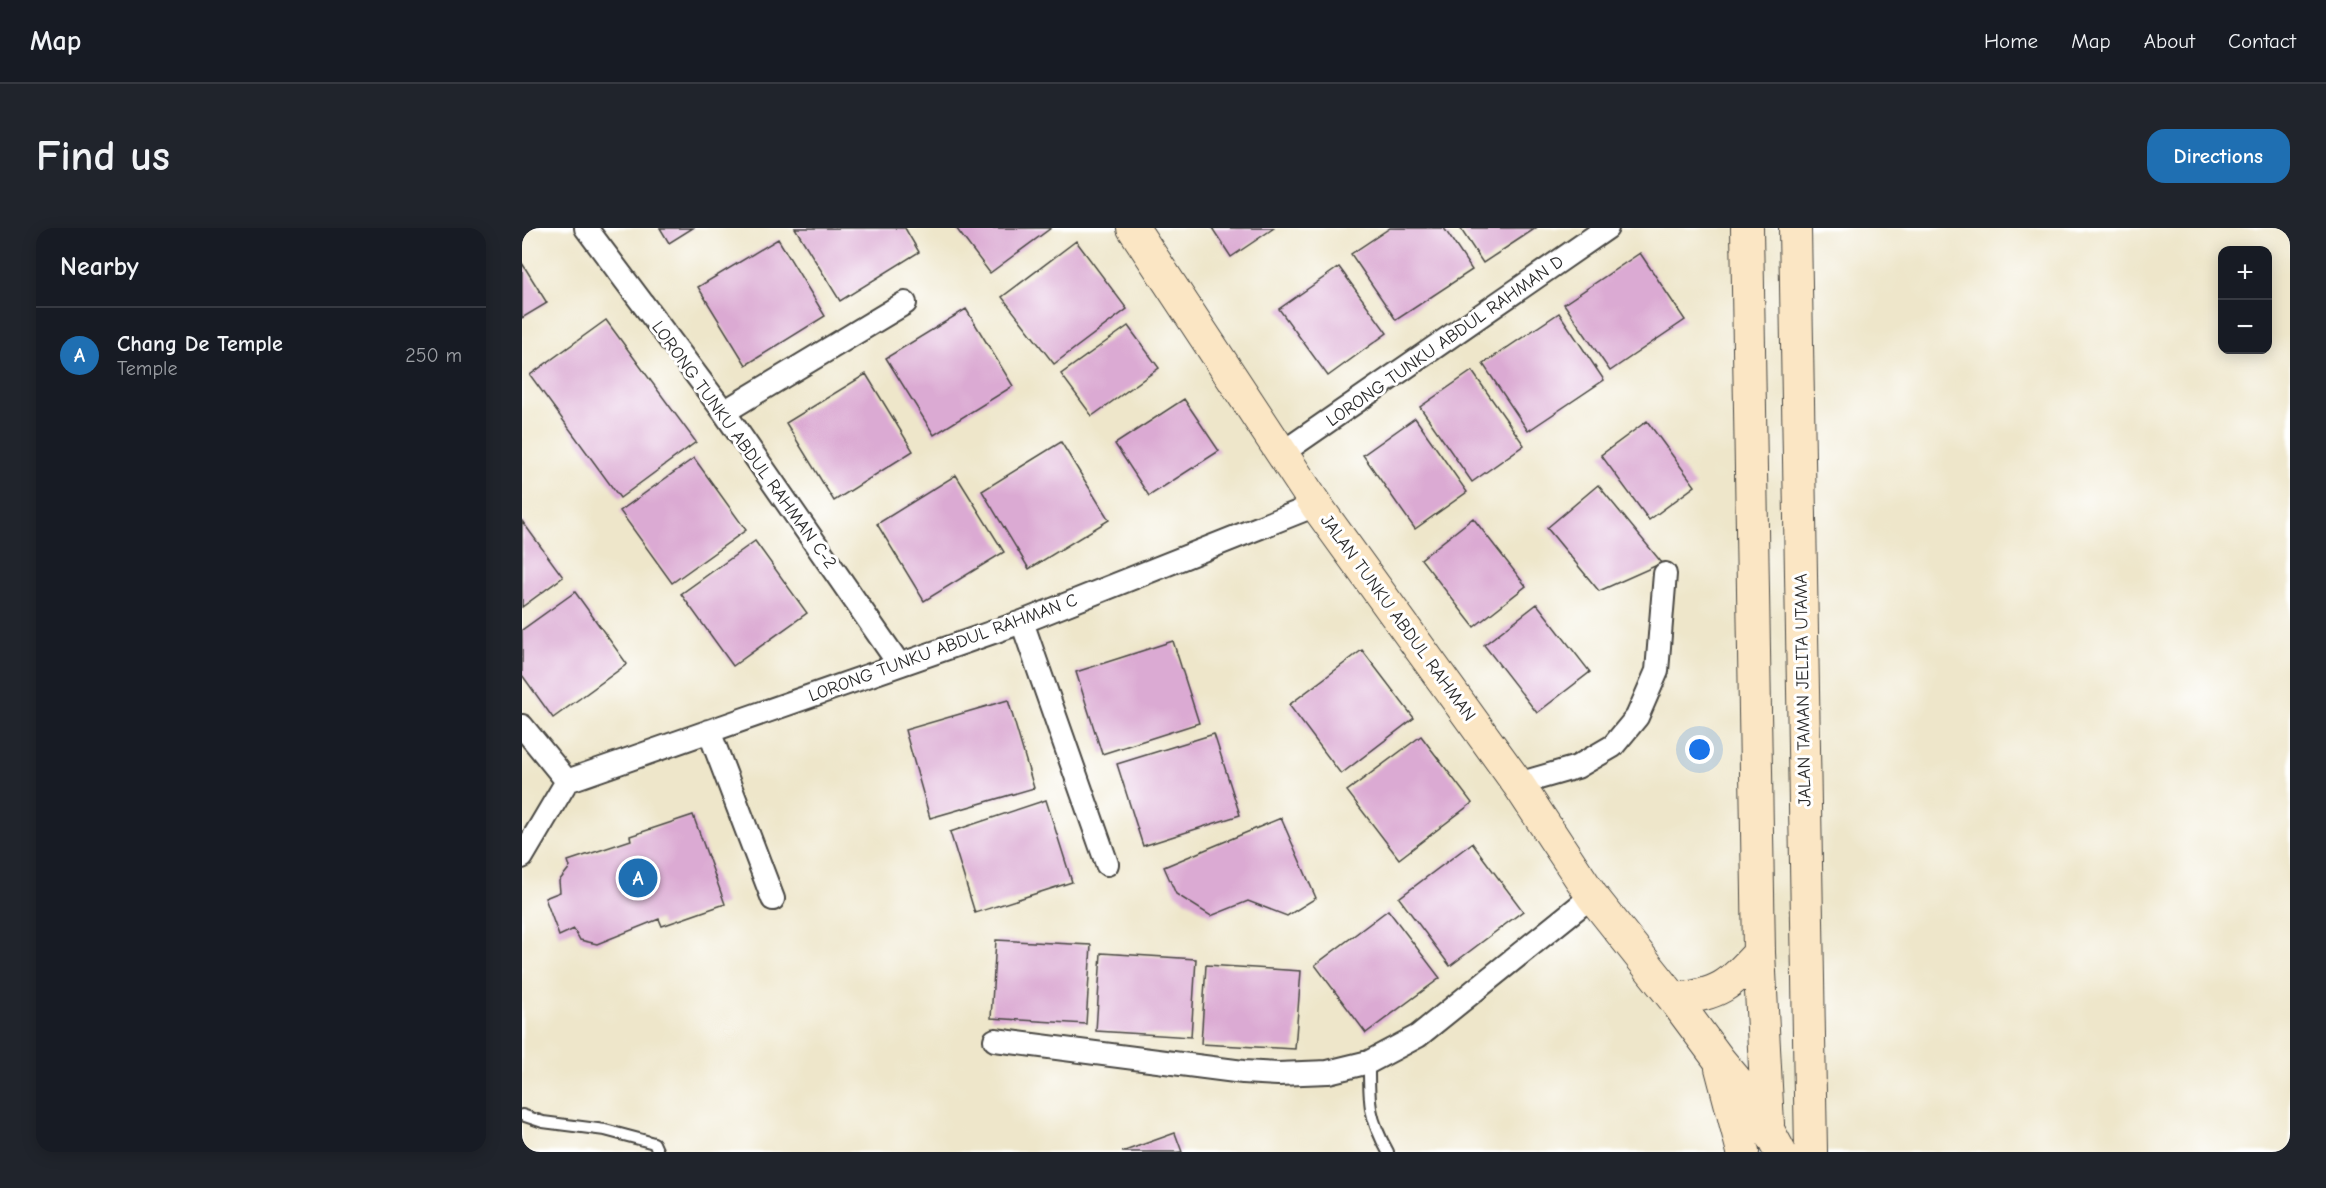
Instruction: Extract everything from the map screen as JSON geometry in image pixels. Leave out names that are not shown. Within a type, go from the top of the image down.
[{"type":"street","name":"LORONG TUNKU ABDUL RAHMAN C-2","points":[[585,228],[724,412],[899,664]]},
{"type":"street","name":"JALAN TUNKU ABDUL RAHMAN","points":[[1133,228],[1316,505],[1518,784],[1592,896],[1751,1098],[1772,1144]]},
{"type":"street","name":"LORONG TUNKU ABDUL RAHMAN D","points":[[1282,453],[1607,228]]},
{"type":"street","points":[[1747,228],[1759,953],[1772,1144]]},
{"type":"street","name":"JALAN TAMAN JELITA UTAMA","points":[[1795,228],[1811,1152]]},
{"type":"street","points":[[724,412],[905,303]]},
{"type":"street","name":"LORONG TUNKU ABDUL RAHMAN C","points":[[567,781],[1022,622],[1316,505]]},
{"type":"street","points":[[1518,784],[1577,767],[1613,746],[1637,717],[1657,671],[1665,574]]},
{"type":"street","points":[[1022,622],[1107,864]]},
{"type":"street","points":[[522,726],[567,781],[522,857]]},
{"type":"street","points":[[710,731],[773,899]]},
{"type":"street","points":[[995,1040],[1243,1072],[1278,1074],[1328,1072],[1369,1062],[1418,1036],[1592,896]]},
{"type":"street","points":[[1674,999],[1699,997],[1731,984],[1759,953]]},
{"type":"street","points":[[1720,1061],[1743,1152]]},
{"type":"lane","points":[[1369,1062],[1369,1103],[1375,1128],[1388,1152]]},
{"type":"lane","points":[[522,1115],[543,1122],[605,1130],[654,1143],[658,1152]]},
{"type":"building","points":[[660,228],[693,228],[669,243]]},
{"type":"building","points":[[795,228],[905,228],[919,252],[840,301]]},
{"type":"building","points":[[956,228],[1051,228],[990,273]]},
{"type":"building","points":[[1212,228],[1274,228],[1231,257]]},
{"type":"building","points":[[1390,228],[1444,228],[1472,270],[1396,320],[1351,254]]},
{"type":"building","points":[[1460,228],[1536,228],[1483,263]]},
{"type":"building","points":[[778,239],[825,316],[746,365],[698,287]]},
{"type":"building","points":[[1076,241],[1127,309],[1054,364],[1002,297]]},
{"type":"building","points":[[1640,253],[1685,320],[1610,371],[1564,304]]},
{"type":"building","points":[[522,263],[547,303],[522,318]]},
{"type":"building","points":[[1339,267],[1387,333],[1328,376],[1279,309]]},
{"type":"building","points":[[966,309],[1013,386],[934,435],[886,358]]},
{"type":"building","points":[[1559,313],[1604,380],[1528,431],[1483,364]]},
{"type":"building","points":[[606,320],[696,442],[620,498],[530,375]]},
{"type":"building","points":[[1128,326],[1159,368],[1092,416],[1061,374]]},
{"type":"building","points":[[1472,371],[1524,445],[1472,482],[1420,407]]},
{"type":"building","points":[[866,374],[913,451],[834,501],[786,423]]},
{"type":"building","points":[[1184,399],[1219,451],[1149,496],[1115,444]]},
{"type":"building","points":[[1415,418],[1467,492],[1415,529],[1363,455]]},
{"type":"building","points":[[1647,421],[1695,486],[1649,520],[1601,455]]},
{"type":"building","points":[[1061,442],[1109,520],[1029,569],[982,491]]},
{"type":"building","points":[[694,458],[746,530],[672,583],[620,511]]},
{"type":"building","points":[[956,475],[1004,552],[924,601],[877,524]]},
{"type":"building","points":[[1598,485],[1662,563],[1599,591],[1547,528]]},
{"type":"building","points":[[1473,518],[1526,586],[1474,627],[1421,559]]},
{"type":"building","points":[[522,521],[563,577],[522,607]]},
{"type":"building","points":[[755,541],[807,613],[733,666],[681,594]]},
{"type":"building","points":[[575,592],[627,664],[553,718],[522,675],[522,630]]},
{"type":"building","points":[[1537,604],[1590,672],[1537,713],[1484,645]]},
{"type":"building","points":[[1173,641],[1199,723],[1102,754],[1076,672]]},
{"type":"building","points":[[1362,650],[1414,718],[1341,774],[1289,705]]},
{"type":"building","points":[[1008,700],[1034,788],[930,818],[905,730]]},
{"type":"building","points":[[1214,734],[1240,815],[1143,846],[1117,764]]},
{"type":"building","points":[[1421,736],[1472,803],[1399,859],[1347,791]]},
{"type":"building","points":[[1046,800],[1072,882],[975,913],[950,832]]},
{"type":"building","points":[[693,815],[725,904],[662,926],[659,919],[597,944],[580,940],[574,929],[559,936],[545,898],[560,892],[559,881],[570,867],[568,861],[631,840],[630,836]]},
{"type":"building","points":[[1281,818],[1316,898],[1287,916],[1248,901],[1211,916],[1176,894],[1164,867]]},
{"type":"building","points":[[1472,843],[1523,911],[1450,966],[1399,898]]},
{"type":"building","points":[[1388,910],[1440,978],[1366,1033],[1315,965]]},
{"type":"building","points":[[996,940],[1091,945],[1086,1024],[991,1018]]},
{"type":"building","points":[[1101,953],[1196,959],[1191,1037],[1096,1031]]},
{"type":"building","points":[[1206,965],[1301,971],[1295,1049],[1201,1044]]},
{"type":"building","points":[[1175,1133],[1182,1152],[1122,1152]]},
{"type":"place","name":"Chang De Temple","points":[[638,878]]}]
